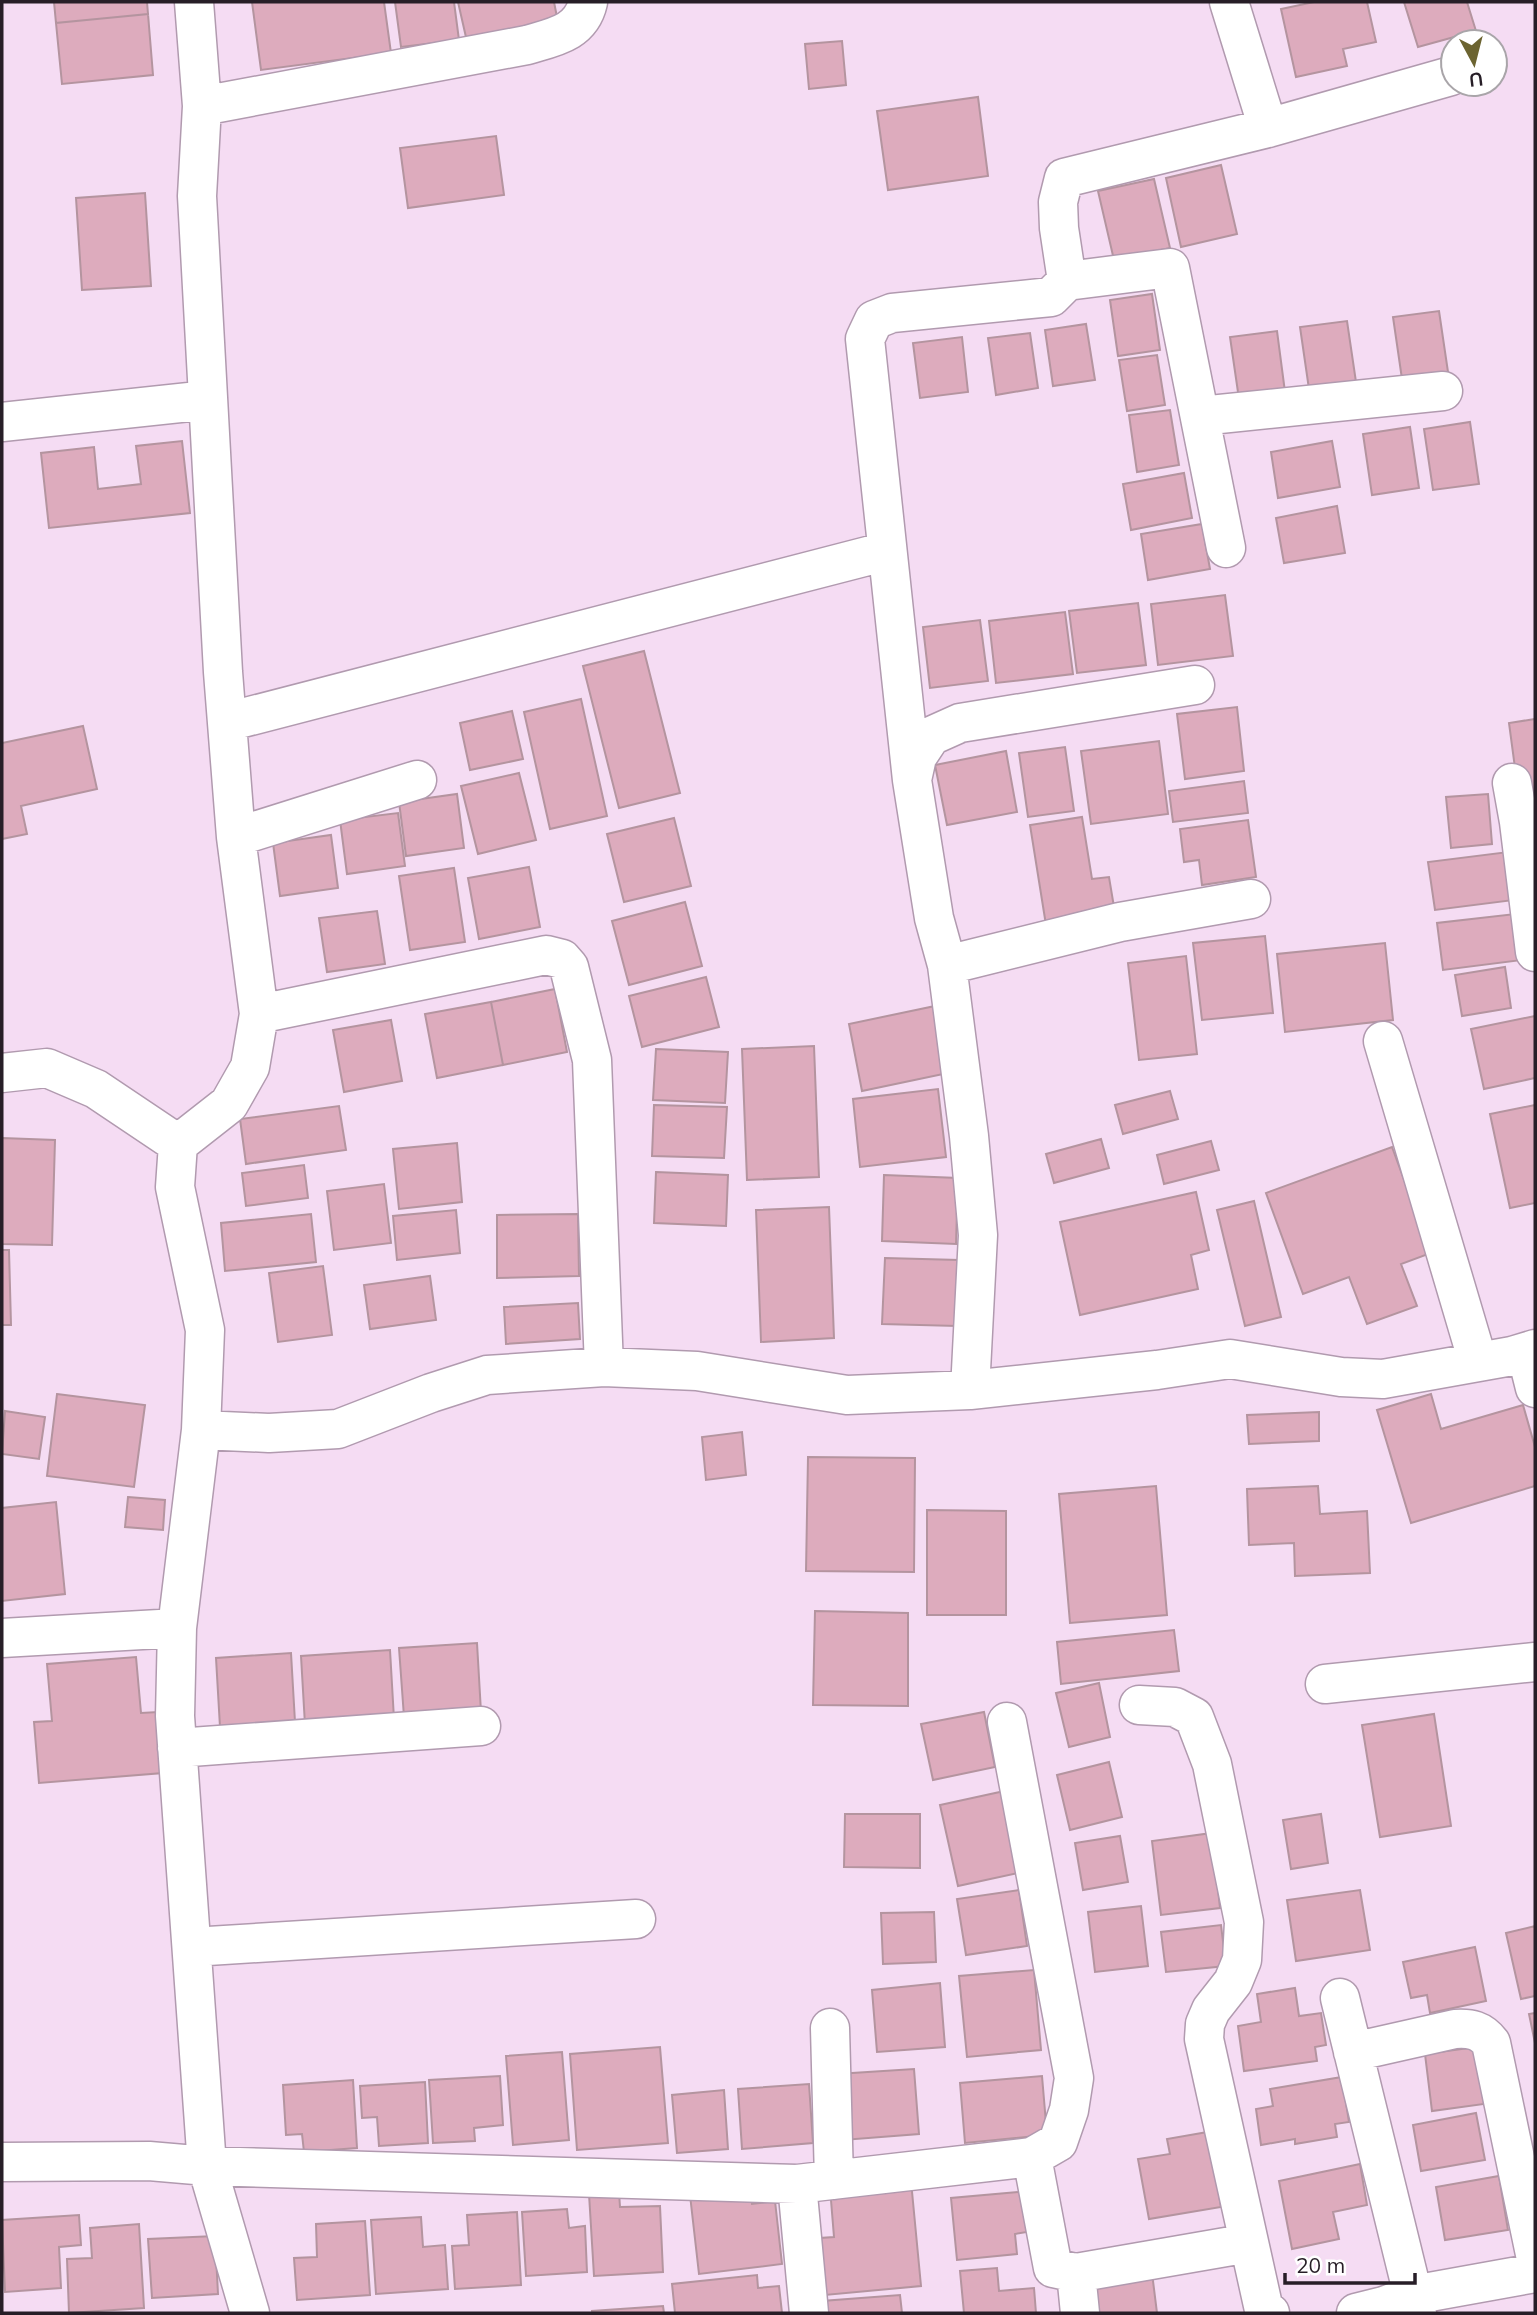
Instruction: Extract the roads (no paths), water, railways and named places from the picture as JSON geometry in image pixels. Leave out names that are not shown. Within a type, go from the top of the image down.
[{"type":"street","points":[[194,2],[202,106],[197,196],[227,722],[236,836],[259,1014],[250,1067],[229,1104],[178,1144],[175,1188],[205,1330],[201,1430],[177,1628],[175,1717],[207,2166],[250,2313]]},
{"type":"street","points":[[202,106],[527,45],[566,33],[585,15],[589,2]]},
{"type":"street","points":[[1229,2],[1268,128]]},
{"type":"street","points":[[1067,281],[1058,215],[1064,178],[1268,128],[1439,79]]},
{"type":"street","points":[[970,1390],[978,1235],[969,1136],[947,965],[934,918],[912,780],[865,339],[874,320],[892,313],[1051,297],[1067,281],[1170,268],[1226,548]]},
{"type":"street","points":[[1200,416],[1443,391]]},
{"type":"street","points":[[2,422],[208,400]]},
{"type":"street","points":[[227,722],[887,551]]},
{"type":"street","points":[[912,780],[917,757],[931,736],[960,723],[1195,685]]},
{"type":"street","points":[[236,836],[417,780]]},
{"type":"street","points":[[1512,783],[1527,820],[1535,952]]},
{"type":"street","points":[[947,965],[1120,922],[1251,899]]},
{"type":"street","points":[[259,1014],[546,955],[562,959],[569,967],[592,1060],[604,1367]]},
{"type":"street","points":[[1383,1041],[1478,1362]]},
{"type":"street","points":[[2,1073],[47,1068],[96,1088],[178,1144]]},
{"type":"street","points":[[201,1430],[269,1433],[338,1429],[486,1375],[604,1367],[696,1371],[847,1395],[970,1390],[1157,1370],[1230,1359],[1341,1377],[1383,1379],[1478,1362],[1532,1363]]},
{"type":"street","points":[[2,1639],[177,1628]]},
{"type":"street","points":[[1325,1684],[1535,1662]]},
{"type":"street","points":[[1139,1705],[1175,1707],[1194,1717],[1215,1778],[1244,1922],[1242,1960],[1233,1982],[1211,2010],[1205,2024],[1204,2039],[1264,2309],[1270,2313]]},
{"type":"street","points":[[2,2162],[149,2161],[207,2166],[815,2182],[1032,2157],[1058,2142],[1069,2110],[1074,2078],[1007,1722]]},
{"type":"street","points":[[177,1748],[481,1726]]},
{"type":"street","points":[[192,1947],[636,1919]]},
{"type":"street","points":[[1340,1998],[1415,2304]]},
{"type":"street","points":[[809,2313],[815,2182],[830,2028]]},
{"type":"street","points":[[1353,2052],[1455,2029],[1470,2028],[1483,2033],[1491,2043],[1535,2254]]},
{"type":"street","points":[[1032,2157],[1053,2268],[1076,2273],[1250,2243]]},
{"type":"street","points":[[1076,2273],[1080,2313]]},
{"type":"street","points":[[1356,2313],[1384,2306],[1415,2304],[1535,2273]]}]
